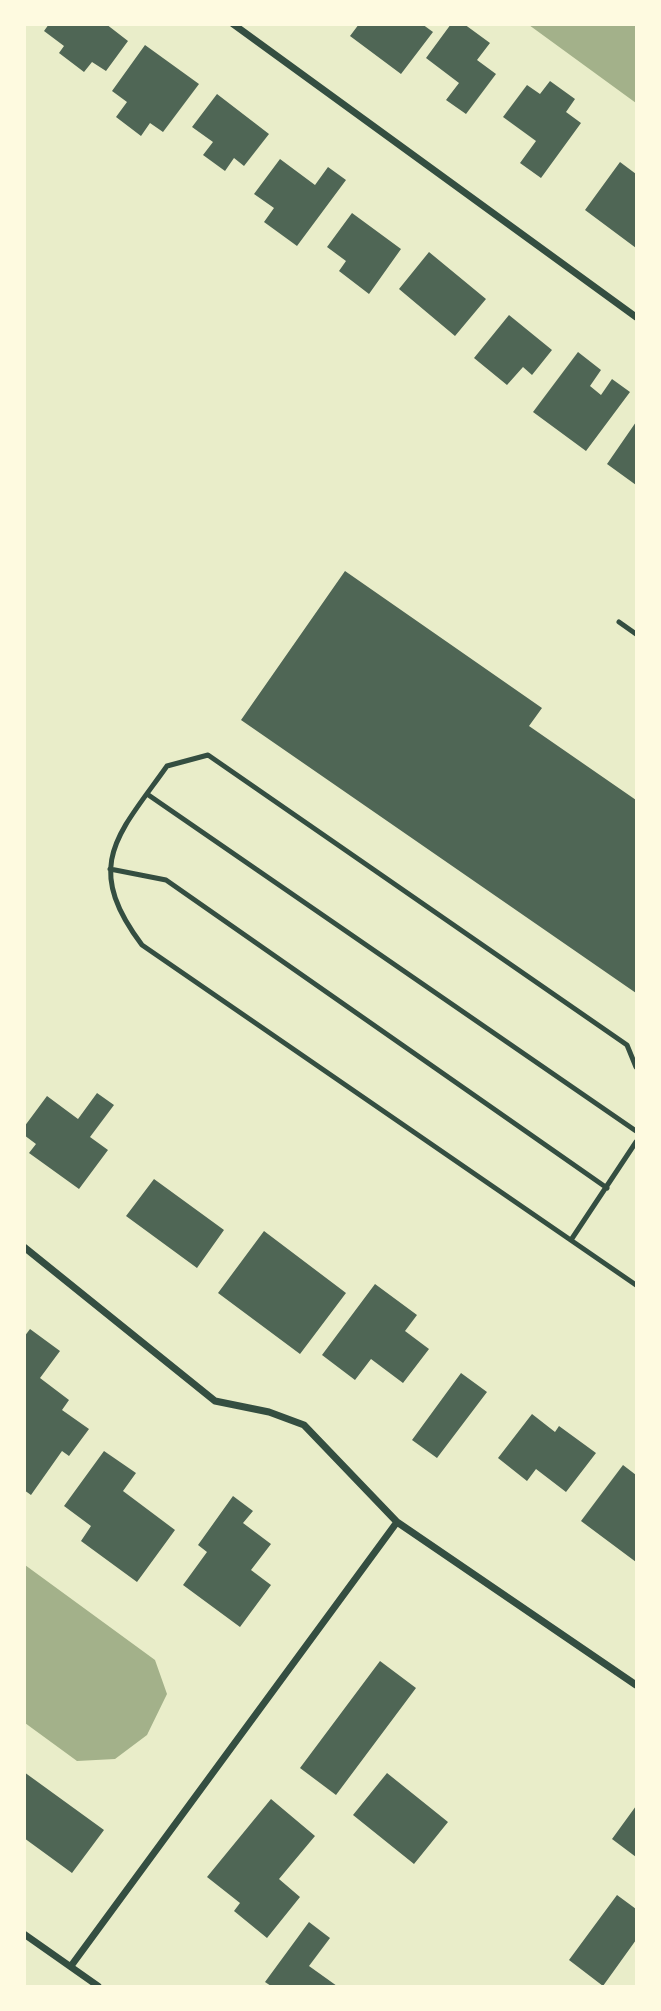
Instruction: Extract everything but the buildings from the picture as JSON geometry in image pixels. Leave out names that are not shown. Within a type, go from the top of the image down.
[{"type":"street","points":[[233,24],[636,317]]},
{"type":"street","points":[[24,1247],[215,1401],[270,1412],[304,1425],[397,1522],[636,1685]]},
{"type":"street","points":[[71,1966],[397,1522]]},
{"type":"street","points":[[24,1934],[97,1986]]},
{"type":"lane","points":[[619,622],[636,634]]},
{"type":"lane","points":[[636,1068],[628,1045],[208,755],[167,766],[116,840],[110,869],[113,891],[125,921],[142,944],[636,1285]]},
{"type":"lane","points":[[147,794],[636,1130]]},
{"type":"lane","points":[[110,869],[166,880],[607,1188]]},
{"type":"lane","points":[[570,1240],[636,1142]]},
{"type":"shaded area","points":[[529,25],[636,25],[636,103]]},
{"type":"shaded area","points":[[25,1565],[155,1660],[167,1694],[147,1735],[115,1759],[77,1761],[25,1723]]}]
